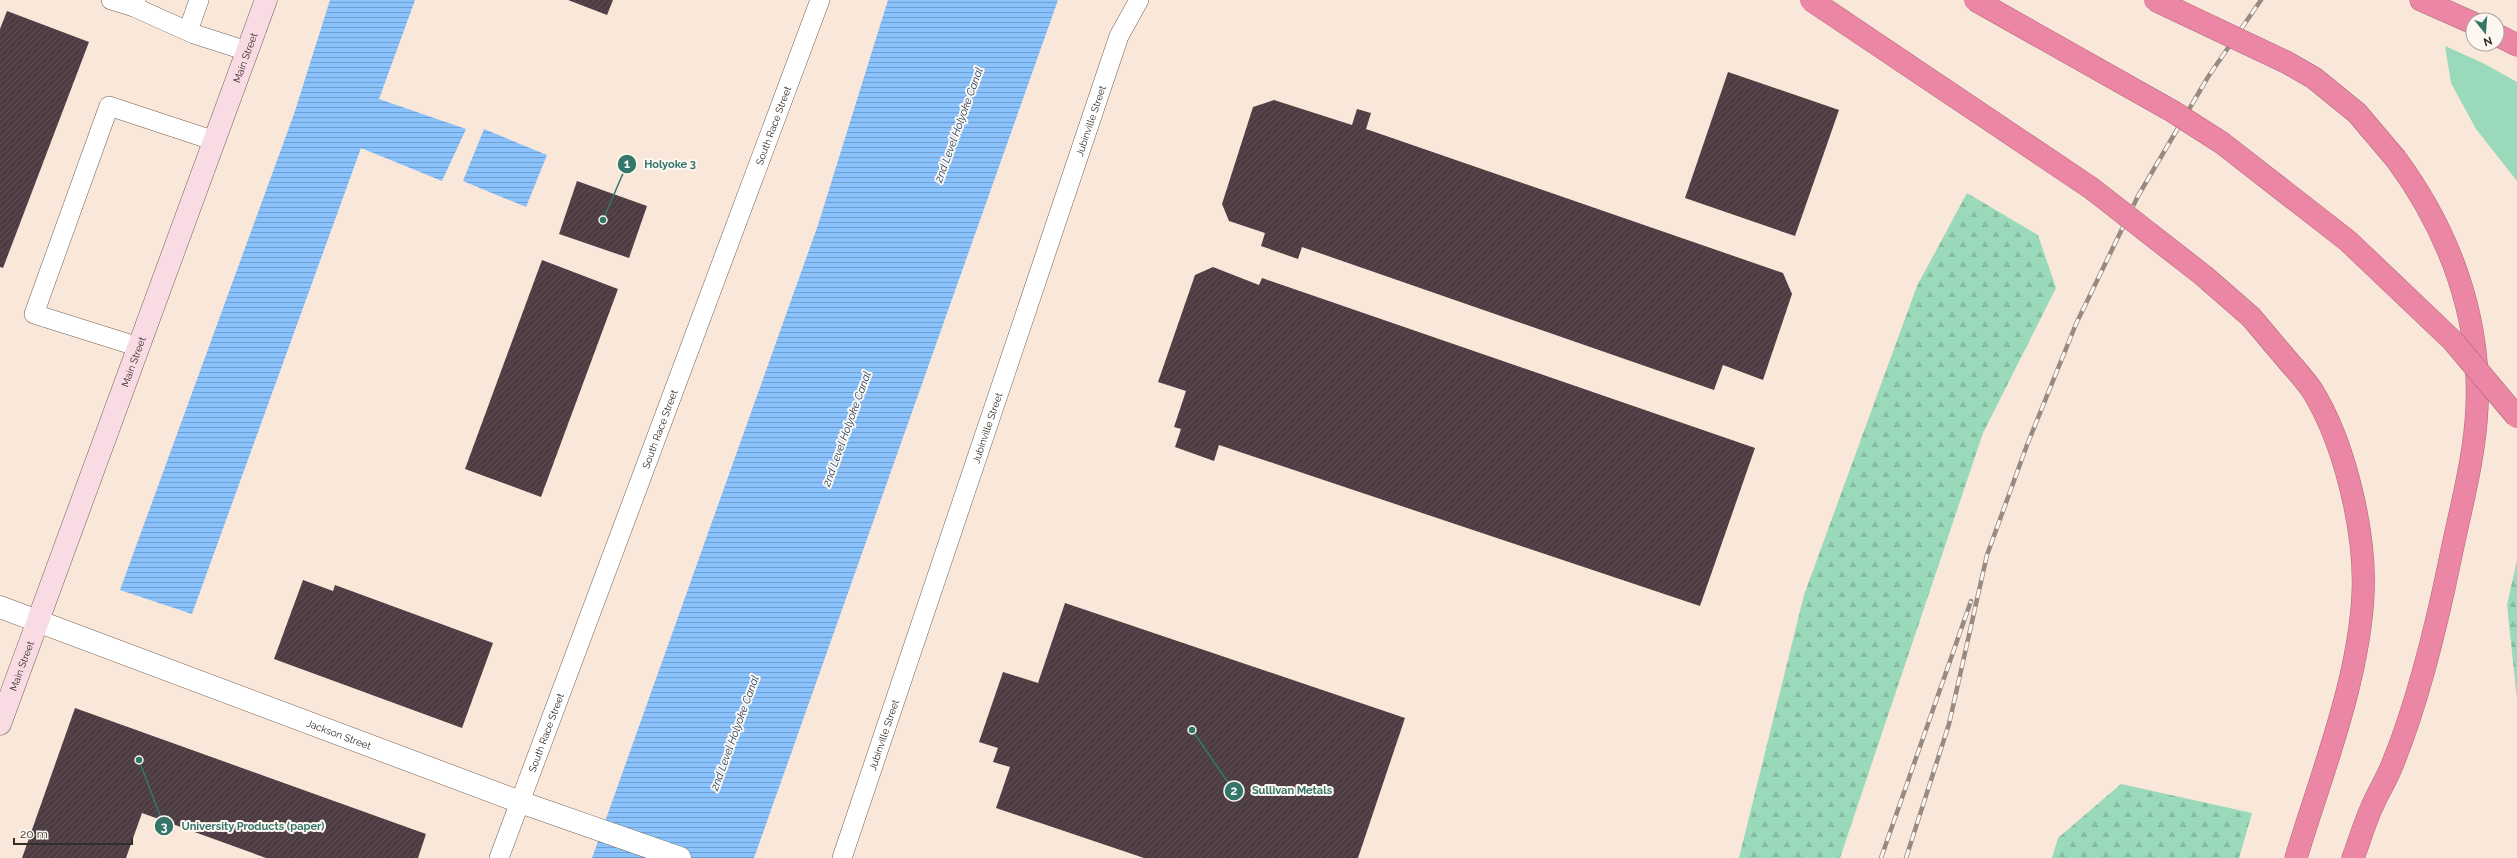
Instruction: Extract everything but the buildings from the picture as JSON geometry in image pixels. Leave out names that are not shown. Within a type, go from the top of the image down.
[{"type":"highway","points":[[1811,0],[2091,188],[2204,276],[2251,317],[2312,390],[2325,418],[2345,469],[2358,525],[2363,593],[2353,667],[2296,858]]},
{"type":"highway","points":[[1975,0],[2165,107],[2222,143],[2348,241],[2453,341],[2517,417]]},
{"type":"highway","points":[[2155,0],[2286,62],[2314,78],[2357,113],[2396,159],[2417,187],[2439,225],[2455,268],[2471,326],[2476,367],[2477,408],[2470,464],[2444,588],[2415,697],[2393,763],[2371,809],[2352,858]]},
{"type":"highway","points":[[2421,0],[2465,19]]},
{"type":"highway","points":[[2505,39],[2517,45]]},
{"type":"main road","name":"Main Street","points":[[0,724],[266,0]]},
{"type":"street","name":"Jackson Street","points":[[0,607],[520,802],[680,858]]},
{"type":"lane","points":[[111,0],[135,3],[188,31],[248,51]]},
{"type":"lane","points":[[188,31],[199,0]]},
{"type":"lane","name":"South Race Street","points":[[499,858],[820,0]]},
{"type":"lane","name":"Jubinville Street","points":[[842,858],[1119,36],[1139,0]]},
{"type":"lane","points":[[139,347],[34,314],[109,106],[214,142]]},
{"type":"green space","points":[[2445,46],[2483,63],[2517,82],[2517,181],[2476,129],[2451,83]]},
{"type":"green space","points":[[1967,193],[2038,235],[2056,288],[1983,433],[1840,858],[1739,858],[1804,595],[1917,286]]},
{"type":"green space","points":[[2517,560],[2517,699],[2507,605]]},
{"type":"green space","points":[[2121,784],[2252,813],[2239,858],[2052,858],[2058,838]]},
{"type":"water","points":[[330,0],[415,0],[379,99],[466,129],[442,181],[361,148],[192,614],[120,590],[294,114]]},
{"type":"water","name":"2nd Level Holyoke Canal","points":[[888,0],[1058,0],[754,858],[592,858],[818,225]]},
{"type":"water","points":[[484,129],[547,155],[526,207],[463,181]]},
{"type":"railway","points":[[1906,858],[1949,724],[1987,555],[2027,445],[2076,324],[2138,196],[2208,77],[2261,0]]},
{"type":"railway","points":[[1881,858],[1971,601]]},
{"type":"place","name":"Holyoke 3","points":[[603,220]]},
{"type":"place","name":"Sullivan Metals","points":[[1192,730]]},
{"type":"place","name":"University Products (paper)","points":[[139,760]]}]
